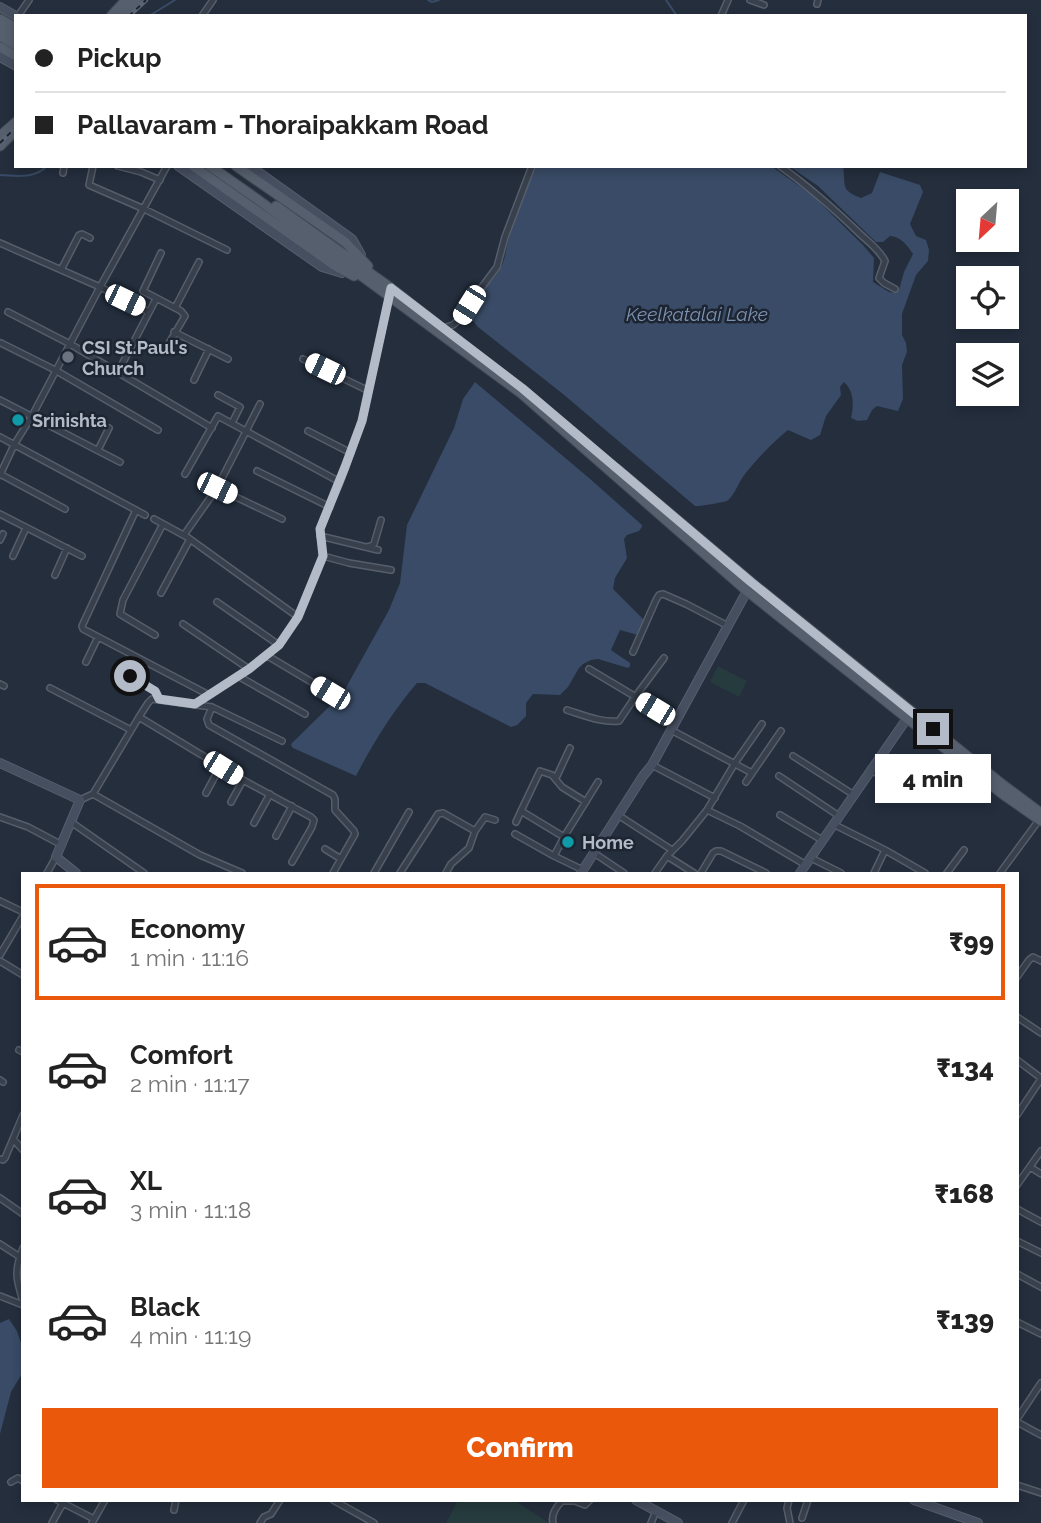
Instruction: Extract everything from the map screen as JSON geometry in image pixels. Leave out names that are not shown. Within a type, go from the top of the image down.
[{"type":"main road","points":[[113,14],[126,0]]},
{"type":"main road","points":[[124,14],[137,0]]},
{"type":"main road","points":[[0,136],[14,124]]},
{"type":"main road","points":[[0,146],[14,132]]},
{"type":"main road","points":[[196,168],[334,265],[355,277],[387,289]]},
{"type":"main road","points":[[213,168],[443,328],[475,356]]},
{"type":"main road","points":[[224,168],[532,397],[1001,793],[1040,818]]},
{"type":"main road","points":[[239,168],[345,243],[387,289]]},
{"type":"main road","points":[[489,366],[747,591],[909,715]]},
{"type":"street","points":[[750,0],[764,5]]},
{"type":"street","points":[[93,168],[89,185],[227,250]]},
{"type":"street","points":[[126,168],[160,180]]},
{"type":"street","points":[[65,509],[0,474],[166,168]]},
{"type":"street","points":[[181,168],[322,267],[355,277]]},
{"type":"street","points":[[253,168],[352,239],[368,266]]},
{"type":"street","points":[[443,328],[453,325],[461,318],[497,267],[505,237],[531,168]]},
{"type":"street","points":[[783,168],[830,205],[878,251],[885,261],[879,278],[895,289]]},
{"type":"street","points":[[61,270],[80,234],[90,238]]},
{"type":"street","points":[[0,243],[149,312]]},
{"type":"street","points":[[161,253],[143,289],[145,293],[181,311],[185,316],[165,350]]},
{"type":"street","points":[[175,308],[199,261]]},
{"type":"street","points":[[195,704],[249,669],[279,645],[298,617],[323,556],[320,529],[362,421],[387,289]]},
{"type":"street","points":[[118,372],[156,299]]},
{"type":"street","points":[[8,312],[70,344],[212,428]]},
{"type":"street","points":[[174,332],[228,359]]},
{"type":"street","points":[[1,343],[55,370],[158,430]]},
{"type":"street","points":[[194,380],[209,349]]},
{"type":"street","points":[[303,359],[369,391]]},
{"type":"street","points":[[218,395],[240,407],[232,423]]},
{"type":"street","points":[[0,400],[120,462]]},
{"type":"street","points":[[161,593],[187,537],[217,488],[260,404]]},
{"type":"street","points":[[185,474],[218,416],[340,482]]},
{"type":"street","points":[[98,450],[109,428]]},
{"type":"street","points":[[309,431],[351,453]]},
{"type":"street","points":[[0,438],[145,515]]},
{"type":"street","points":[[257,471],[330,507]]},
{"type":"street","points":[[217,488],[282,519]]},
{"type":"street","points":[[136,510],[82,626],[83,629],[209,695]]},
{"type":"street","points":[[0,514],[82,556]]},
{"type":"street","points":[[153,519],[187,537],[298,617]]},
{"type":"street","points":[[367,547],[374,544],[381,520]]},
{"type":"street","points":[[155,635],[120,614],[120,610],[163,524]]},
{"type":"street","points":[[13,556],[26,528]]},
{"type":"street","points":[[320,536],[378,550]]},
{"type":"street","points":[[55,575],[66,548]]},
{"type":"street","points":[[323,556],[391,570]]},
{"type":"street","points":[[515,834],[582,872],[652,765],[747,591]]},
{"type":"street","points":[[633,652],[656,600],[663,594],[728,626]]},
{"type":"street","points":[[217,603],[279,645]]},
{"type":"street","points":[[183,624],[249,669]]},
{"type":"street","points":[[86,662],[98,638]]},
{"type":"street","points":[[266,654],[330,693]]},
{"type":"street","points":[[567,710],[592,718],[619,721],[664,658]]},
{"type":"street","points":[[589,669],[676,721]]},
{"type":"street","points":[[130,676],[155,691],[159,699]]},
{"type":"street","points":[[238,676],[305,714]]},
{"type":"street","points":[[50,688],[131,730]]},
{"type":"street","points":[[48,872],[80,800],[93,794],[152,699],[212,707],[282,741]]},
{"type":"street","points":[[212,707],[207,719],[208,725],[333,795],[335,810],[355,834],[334,872]]},
{"type":"street","points":[[806,866],[909,715]]},
{"type":"street","points":[[139,717],[220,767],[311,817],[314,820],[292,862]]},
{"type":"street","points":[[656,872],[672,849],[707,810],[762,724]]},
{"type":"street","points":[[671,729],[752,773]]},
{"type":"street","points":[[746,782],[781,731]]},
{"type":"street","points":[[556,778],[570,748]]},
{"type":"street","points":[[793,756],[854,795]]},
{"type":"street","points":[[0,763],[80,800]]},
{"type":"street","points":[[652,765],[715,797]]},
{"type":"street","points":[[206,793],[220,767]]},
{"type":"street","points":[[516,822],[539,772],[542,771],[556,778],[562,787],[586,802]]},
{"type":"street","points":[[870,771],[928,798]]},
{"type":"street","points":[[779,776],[839,816]]},
{"type":"street","points":[[231,802],[243,780]]},
{"type":"street","points":[[554,856],[598,782]]},
{"type":"street","points":[[93,794],[200,855],[240,872]]},
{"type":"street","points":[[254,823],[270,794]]},
{"type":"street","points":[[276,836],[292,806]]},
{"type":"street","points":[[707,810],[740,826],[806,866],[836,872]]},
{"type":"street","points":[[521,811],[564,837]]},
{"type":"street","points":[[375,872],[409,812]]},
{"type":"street","points":[[401,872],[438,814],[443,813],[475,831]]},
{"type":"street","points":[[618,815],[672,849]]},
{"type":"street","points":[[780,815],[822,840]]},
{"type":"street","points":[[0,817],[28,827],[62,845]]},
{"type":"street","points":[[447,872],[451,864],[469,848],[475,831],[485,817],[495,820]]},
{"type":"street","points":[[1001,872],[1040,818]]},
{"type":"street","points":[[71,822],[143,872]]},
{"type":"street","points":[[833,824],[923,872]]},
{"type":"street","points":[[325,849],[341,859]]},
{"type":"street","points":[[702,872],[713,853],[721,850],[764,872]]},
{"type":"street","points":[[874,872],[885,850]]},
{"type":"street","points":[[948,872],[964,850]]},
{"type":"street","points":[[594,853],[622,872]]},
{"type":"street","points":[[667,856],[692,872]]},
{"type":"street","points":[[56,857],[75,872]]},
{"type":"street","points":[[0,901],[21,913]]},
{"type":"street","points":[[0,955],[21,918]]},
{"type":"street","points":[[16,928],[21,931]]},
{"type":"street","points":[[1019,974],[1033,957],[1041,961]]},
{"type":"street","points":[[0,961],[21,974]]},
{"type":"street","points":[[1019,1018],[1041,1033]]},
{"type":"street","points":[[1019,1062],[1041,1079],[1019,1107]]},
{"type":"street","points":[[0,1159],[4,1160],[21,1120]]},
{"type":"street","points":[[13,1139],[21,1148]]},
{"type":"street","points":[[1019,1182],[1041,1151]]},
{"type":"street","points":[[1030,1167],[1041,1174]]},
{"type":"street","points":[[0,1198],[21,1213]]},
{"type":"street","points":[[1019,1210],[1041,1222]]},
{"type":"street","points":[[1019,1242],[1041,1254]]},
{"type":"street","points":[[0,1244],[20,1257]]},
{"type":"street","points":[[21,1254],[16,1278],[21,1296]]},
{"type":"street","points":[[1019,1275],[1041,1287]]},
{"type":"street","points":[[0,1296],[21,1302]]},
{"type":"street","points":[[1019,1323],[1041,1334]]},
{"type":"street","points":[[1019,1418],[1041,1383]]},
{"type":"street","points":[[1019,1422],[1041,1435]]},
{"type":"street","points":[[11,1482],[18,1478],[21,1480]]},
{"type":"street","points":[[1019,1486],[1041,1493]]},
{"type":"street","points":[[52,1523],[60,1502],[93,1521],[104,1502]]},
{"type":"street","points":[[174,1510],[176,1502]]},
{"type":"street","points":[[260,1523],[264,1517],[271,1514],[279,1502]]},
{"type":"street","points":[[337,1502],[374,1523]]},
{"type":"street","points":[[553,1523],[559,1502]]},
{"type":"street","points":[[640,1502],[676,1523]]},
{"type":"street","points":[[732,1523],[743,1502]]},
{"type":"street","points":[[788,1502],[790,1523]]},
{"type":"street","points":[[802,1518],[807,1502]]},
{"type":"street","points":[[920,1502],[978,1523]]},
{"type":"street","points":[[651,1523],[656,1511]]},
{"type":"green space","points":[[718,666],[747,681],[739,697],[710,682]]},
{"type":"green space","points":[[457,1502],[517,1502],[549,1523],[446,1523]]},
{"type":"water","name":"Keelkatalai Lake","points":[[535,168],[774,168],[812,195],[863,245],[874,258],[873,282],[895,293],[899,290],[913,254],[909,248],[894,236],[883,242],[876,242],[818,186],[792,168],[843,168],[847,190],[861,198],[872,193],[880,172],[920,185],[923,192],[910,224],[916,236],[926,240],[928,261],[916,275],[902,314],[902,335],[907,352],[902,365],[903,399],[898,411],[877,406],[867,420],[858,421],[851,418],[852,398],[844,382],[840,387],[841,395],[826,416],[820,435],[811,440],[788,430],[750,468],[727,501],[695,506],[563,394],[478,327],[470,317],[477,298],[501,267],[510,234]]},
{"type":"water","points":[[475,382],[642,525],[639,531],[627,535],[624,539],[627,558],[615,578],[613,589],[645,621],[638,635],[620,630],[611,650],[630,663],[628,668],[598,659],[583,664],[560,695],[533,694],[526,703],[526,716],[511,727],[425,683],[417,683],[384,728],[356,776],[291,745],[343,693],[389,610],[400,583],[407,525],[454,428],[463,399]]},
{"type":"water","points":[[9,1319],[17,1331],[21,1343],[21,1375],[11,1392],[0,1434],[0,1323]]},
{"type":"waterway","points":[[152,14],[175,0]]},
{"type":"waterway","points":[[428,0],[439,0]]},
{"type":"waterway","points":[[666,0],[676,14]]},
{"type":"waterway","points":[[0,175],[31,175],[44,168]]},
{"type":"railway","points":[[131,14],[146,0]]},
{"type":"railway","points":[[0,143],[14,129]]},
{"type":"place","name":"CSI St.Paul's Church","points":[[68,357]]},
{"type":"place","name":"Srinishta","points":[[18,420]]},
{"type":"place","name":"Home","points":[[568,842]]},
{"type":"route","points":[[130,676],[155,691],[159,699],[195,704],[249,669],[279,645],[289,631],[298,617],[323,556],[320,529],[357,437],[391,288],[522,388],[751,582],[933,729]]}]
